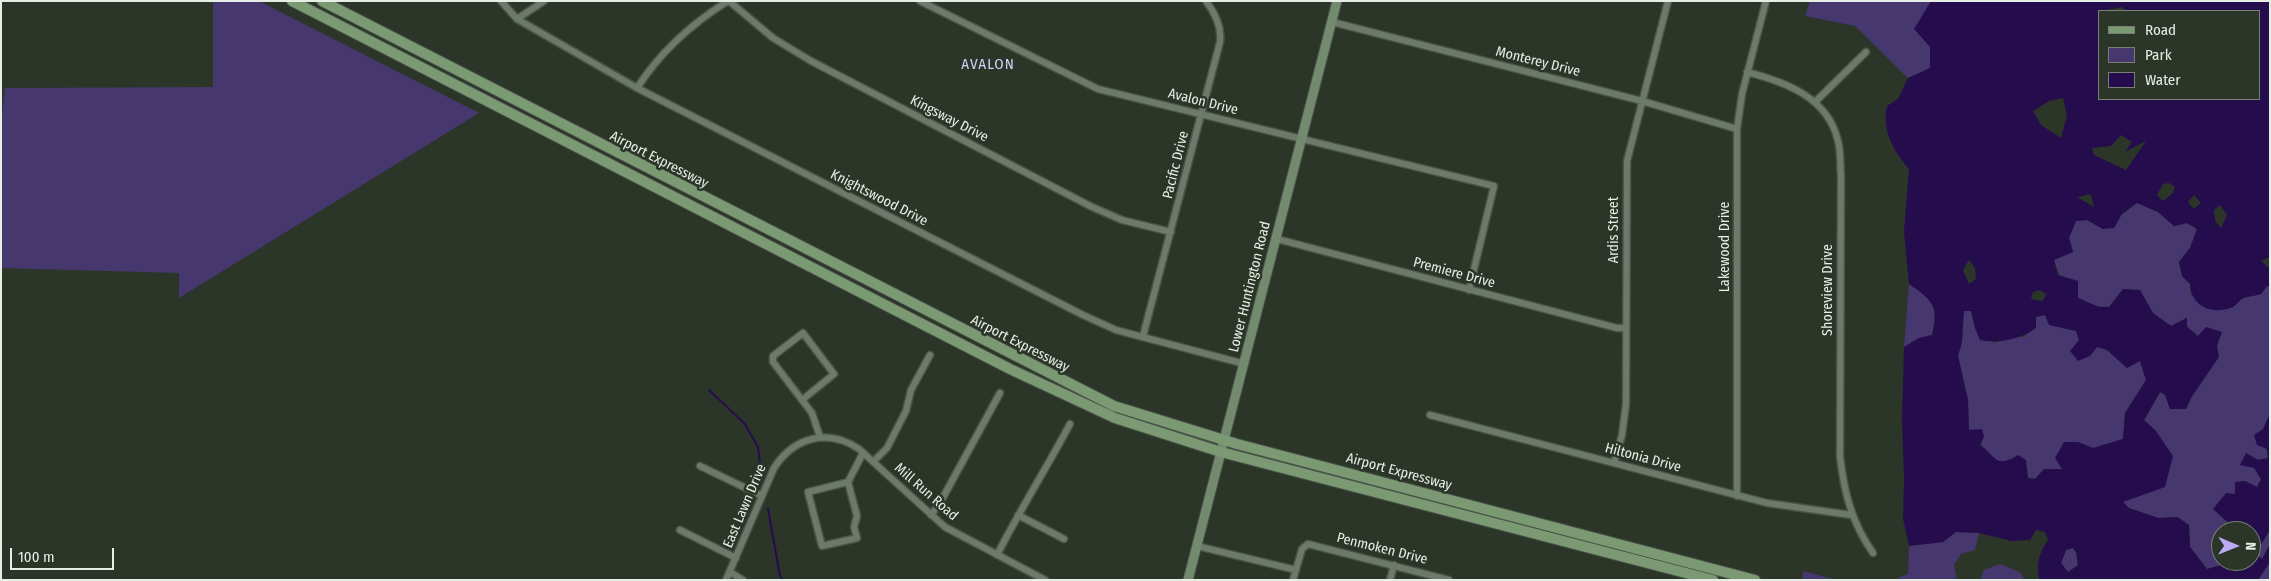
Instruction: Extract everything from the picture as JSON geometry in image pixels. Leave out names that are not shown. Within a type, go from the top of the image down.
[{"type":"main road","name":"Airport Expressway","points":[[292,1],[1010,369],[1115,418],[1221,452],[1713,580]]},
{"type":"main road","name":"Airport Expressway","points":[[322,1],[1114,406],[1225,440],[1755,580]]},
{"type":"main road","name":"Lower Huntington Road","points":[[1188,580],[1337,1]]},
{"type":"street","name":"Knightswood Drive","points":[[501,1],[517,19],[638,88],[1083,315],[1116,330],[1245,364]]},
{"type":"street","points":[[517,19],[544,1]]},
{"type":"street","points":[[638,88],[652,65],[673,42],[708,14],[728,1]]},
{"type":"street","name":"Kingsway Drive","points":[[728,1],[773,38],[811,61],[1092,207],[1122,220],[1171,232]]},
{"type":"street","name":"Avalon Drive","points":[[920,1],[1089,86],[1301,140],[1494,186],[1469,290]]},
{"type":"street","name":"Pacific Drive","points":[[1143,336],[1221,35],[1214,11],[1206,1]]},
{"type":"street","name":"Ardis Street","points":[[1614,463],[1625,419],[1627,161],[1668,1]]},
{"type":"street","name":"Lakewood Drive","points":[[1737,496],[1739,111],[1747,72],[1766,1]]},
{"type":"street","name":"Monterey Drive","points":[[1332,22],[1642,101],[1738,129]]},
{"type":"street","points":[[1815,102],[1866,52]]},
{"type":"street","name":"Shoreview Drive","points":[[1747,72],[1793,86],[1815,102],[1829,120],[1838,141],[1841,176],[1840,456],[1843,486],[1851,515],[1860,535],[1873,553]]},
{"type":"street","name":"Premiere Drive","points":[[1277,239],[1618,328],[1626,328]]},
{"type":"street","points":[[802,400],[834,374],[803,333],[773,356],[773,362],[817,421],[820,437]]},
{"type":"street","points":[[873,462],[887,448],[906,411],[912,390],[930,355]]},
{"type":"street","points":[[931,515],[940,504],[1000,393]]},
{"type":"street","name":"Hiltonia Drive","points":[[1430,415],[1737,496],[1795,509],[1851,515]]},
{"type":"street","points":[[997,555],[1027,498],[1040,481],[1070,424]]},
{"type":"street","name":"Mill Run Road","points":[[820,437],[841,439],[863,453],[931,515],[956,534],[1045,580]]},
{"type":"street","name":"East Lawn Drive","points":[[726,580],[781,456],[805,440],[820,437]]},
{"type":"street","points":[[848,482],[808,492],[822,546],[857,538],[854,526],[857,516],[848,482],[863,453]]},
{"type":"street","points":[[700,466],[762,496]]},
{"type":"street","points":[[1018,515],[1064,539]]},
{"type":"street","points":[[680,530],[736,558]]},
{"type":"street","name":"Penmoken Drive","points":[[1296,570],[1302,548],[1308,544],[1449,580]]},
{"type":"street","points":[[1196,546],[1296,570],[1293,580]]},
{"type":"street","points":[[1390,580],[1394,565]]},
{"type":"street","points":[[730,572],[743,580]]},
{"type":"green space","points":[[213,1],[259,1],[479,113],[179,298],[179,273],[1,268],[1,125],[5,88],[213,87]]},
{"type":"green space","points":[[1810,1],[1931,1],[1930,68],[1908,78],[1855,26],[1805,16]]},
{"type":"green space","points":[[2137,203],[2158,212],[2174,226],[2187,223],[2197,229],[2190,248],[2179,262],[2182,276],[2190,284],[2191,295],[2233,307],[2243,298],[2261,294],[2268,285],[2270,287],[2270,414],[2263,429],[2268,458],[2258,460],[2246,453],[2261,479],[2257,487],[2245,481],[2236,487],[2230,521],[2211,521],[2211,568],[2207,569],[2190,547],[2189,525],[2178,517],[2158,518],[2129,508],[2123,502],[2156,431],[2144,421],[2160,392],[2186,409],[2191,398],[2198,336],[2187,326],[2186,318],[2171,326],[2153,313],[2140,290],[2123,289],[2109,307],[2089,303],[2073,293],[2061,277],[2054,259],[2073,252],[2069,238],[2075,221],[2087,220],[2103,229]]},
{"type":"green space","points":[[1909,284],[1923,294],[1932,304],[1935,317],[1932,335],[1919,338],[1904,347]]},
{"type":"green space","points":[[1963,311],[1971,311],[1975,328],[1994,343],[2012,337],[2025,337],[2036,317],[2045,315],[2062,328],[2076,331],[2090,356],[2097,347],[2107,350],[2127,368],[2140,361],[2146,380],[2125,413],[2123,439],[2093,448],[2078,443],[2062,469],[2044,469],[2035,479],[2028,478],[2026,467],[2009,461],[2000,462],[1993,459],[1969,430],[1968,400],[1958,356],[1962,342]]},
{"type":"green space","points":[[2270,530],[2270,544],[2262,559],[2261,544]]},
{"type":"green space","points":[[1956,532],[1979,533],[1975,550],[1961,554],[1954,565],[1957,580],[1893,580],[1908,574],[1909,546],[1943,542]]},
{"type":"green space","points":[[2073,548],[2076,552],[2078,565],[2068,572],[2061,563],[2066,550]]},
{"type":"green space","points":[[2270,562],[2270,580],[2258,580]]},
{"type":"green space","points":[[2000,564],[2020,572],[2025,580],[1980,580],[1984,570]]},
{"type":"green space","points":[[1803,571],[1837,580],[1803,580]]},
{"type":"water","points":[[1931,1],[2270,1],[2270,257],[2261,261],[2270,269],[2270,287],[2267,286],[2261,294],[2244,298],[2233,307],[2218,310],[2204,307],[2194,298],[2190,284],[2182,276],[2179,262],[2190,248],[2197,229],[2187,223],[2174,226],[2158,212],[2137,203],[2122,214],[2114,228],[2103,229],[2087,220],[2076,221],[2069,238],[2073,252],[2054,260],[2058,275],[2078,281],[2078,298],[2099,307],[2109,307],[2123,289],[2140,290],[2153,313],[2171,326],[2187,318],[2187,327],[2198,336],[2206,327],[2222,332],[2217,346],[2219,357],[2191,398],[2186,409],[2170,409],[2165,395],[2160,392],[2144,420],[2156,431],[2173,456],[2165,487],[2123,502],[2129,508],[2158,518],[2177,517],[2189,525],[2190,547],[2207,569],[2211,568],[2211,571],[2261,571],[2261,558],[2270,544],[2270,562],[2258,580],[2043,580],[2039,579],[2038,563],[2040,554],[2048,540],[2045,532],[2036,530],[2030,540],[2012,541],[1979,533],[1956,532],[1943,542],[1909,546],[1903,519],[1902,419],[1904,347],[1919,338],[1932,335],[1935,317],[1932,304],[1923,294],[1909,284],[1904,231],[1909,169],[1898,155],[1890,140],[1886,115],[1887,106],[1898,99],[1908,78],[1930,68],[1930,47],[1914,29]],"holes":[[[2063,98],[2067,116],[2061,138],[2041,125],[2033,111],[2049,101]],[[2121,135],[2132,142],[2125,152],[2146,141],[2126,170],[2094,155],[2092,148],[2111,146]],[[2169,183],[2175,187],[2173,193],[2163,201],[2157,195],[2163,184]],[[2091,194],[2094,207],[2077,197]],[[2194,195],[2201,203],[2194,209],[2188,202]],[[2220,205],[2227,215],[2221,228],[2215,221],[2214,210]],[[1969,260],[1975,268],[1976,279],[1969,284],[1963,270]],[[2040,290],[2046,294],[2043,301],[2031,299],[2033,292]],[[1964,311],[1971,311],[1980,340],[1987,341],[2010,340],[2024,335],[2036,328],[2036,317],[2045,315],[2049,325],[2076,331],[2079,340],[2070,351],[2078,361],[2090,356],[2097,347],[2107,350],[2127,368],[2140,361],[2146,380],[2125,413],[2123,439],[2093,448],[2078,442],[2064,442],[2055,458],[2062,469],[2044,469],[2035,479],[2028,478],[2026,460],[2018,455],[2005,461],[1997,460],[1980,445],[1984,437],[1982,429],[1969,430],[1968,400],[1958,356],[1962,342]],[[2073,548],[2076,552],[2078,565],[2068,572],[2061,563],[2066,550]]]},
{"type":"water","points":[[2270,414],[2270,530],[2261,544],[2261,521],[2226,521],[2213,509],[2226,493],[2235,494],[2235,482],[2245,481],[2257,487],[2261,479],[2254,468],[2240,465],[2246,453],[2258,460],[2268,458],[2267,449],[2257,445],[2254,435],[2263,429]]},
{"type":"waterway","points":[[709,390],[745,424],[758,447],[761,471]]},
{"type":"waterway","points":[[768,509],[780,576],[783,580]]},
{"type":"district","name":"AVALON","points":[[988,65]]}]
